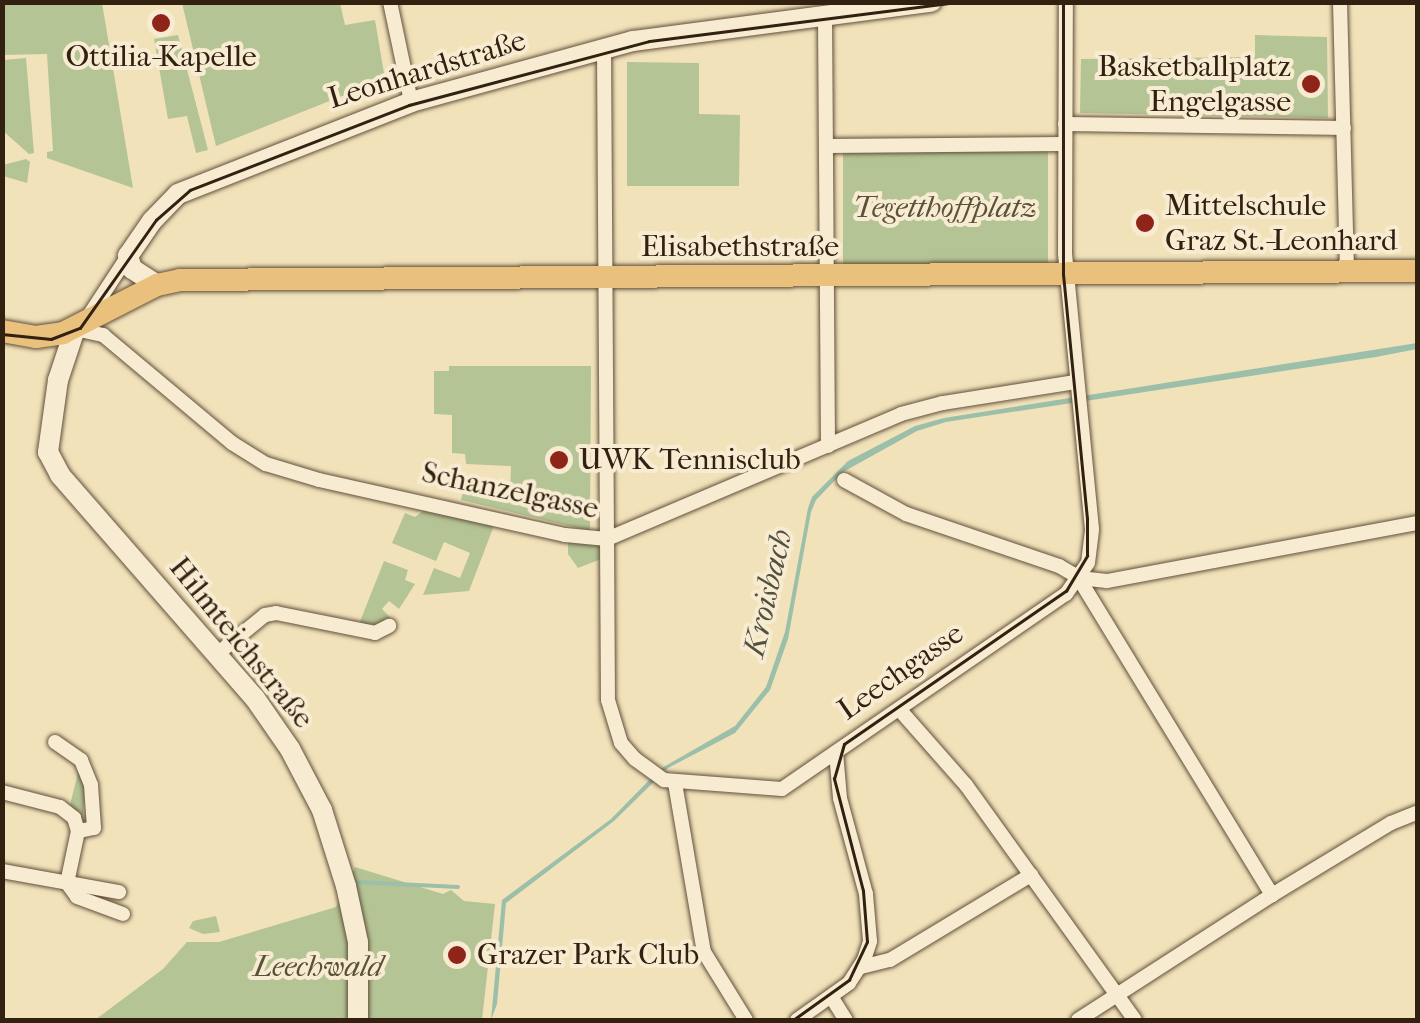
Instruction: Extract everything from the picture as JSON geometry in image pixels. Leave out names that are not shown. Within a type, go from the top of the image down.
[{"type":"main road","name":"Leonhardstraße","points":[[128,256],[162,208],[188,188],[411,102],[604,48],[676,34],[931,2]]},
{"type":"main road","points":[[128,256],[132,269],[157,284]]},
{"type":"main road","name":"Elisabethstraße","points":[[75,329],[157,284],[227,279],[828,278],[1418,271]]},
{"type":"main road","points":[[2,331],[36,337],[75,329]]},
{"type":"main road","name":"Hilmteichstraße","points":[[75,329],[58,380],[48,452],[60,475],[274,723],[322,810],[358,942],[358,1020]]},
{"type":"street","points":[[390,2],[411,102]]},
{"type":"street","points":[[1066,2],[1066,275],[1092,540],[1080,578],[1272,895]]},
{"type":"street","points":[[1340,2],[1347,272]]},
{"type":"street","points":[[825,16],[828,446]]},
{"type":"street","points":[[604,48],[608,700],[621,743],[664,778],[704,952],[746,1020]]},
{"type":"street","points":[[1065,124],[1344,128]]},
{"type":"street","points":[[827,146],[1064,144]]},
{"type":"street","name":"Leonhardstraße","points":[[75,329],[92,312],[128,256]]},
{"type":"street","name":"Schanzelgasse","points":[[75,329],[103,335],[232,443],[266,464],[565,535],[607,539],[900,414],[942,402],[1077,394]]},
{"type":"street","points":[[844,480],[906,514],[1059,566],[1080,578],[1107,581],[1418,522]]},
{"type":"street","name":"Leechgasse","points":[[664,778],[782,789],[958,664],[1066,594],[1080,578]]},
{"type":"street","points":[[216,655],[265,615],[276,612],[375,632],[388,626]]},
{"type":"street","points":[[899,709],[966,784],[1135,1020]]},
{"type":"street","points":[[55,742],[80,760],[91,784],[86,830],[67,883]]},
{"type":"street","points":[[797,1020],[832,998],[861,967],[870,942],[869,913],[836,777],[836,752]]},
{"type":"street","points":[[2,792],[60,807],[86,830]]},
{"type":"street","points":[[1078,1020],[1272,895],[1391,823],[1418,812]]},
{"type":"street","points":[[2,871],[120,892]]},
{"type":"street","points":[[861,967],[890,960],[1031,876]]},
{"type":"street","points":[[67,883],[78,898],[123,914]]},
{"type":"street","points":[[832,998],[846,1020]]},
{"type":"green space","points":[[3,2],[102,3],[133,188],[47,158],[47,152],[53,151],[47,54],[3,55]]},
{"type":"green space","points":[[182,3],[340,3],[345,25],[375,20],[385,79],[216,146]]},
{"type":"green space","points":[[178,35],[208,150],[196,153],[187,116],[168,119],[154,39]]},
{"type":"green space","points":[[1255,35],[1327,37],[1328,118],[1080,113],[1081,59],[1255,57]]},
{"type":"green space","points":[[26,58],[34,153],[29,154],[2,130],[3,60]]},
{"type":"green space","points":[[627,62],[699,63],[699,114],[740,115],[739,186],[627,186]]},
{"type":"green space","name":"Tegetthoffplatz","points":[[843,150],[1048,150],[1048,266],[843,266]]},
{"type":"green space","points":[[26,159],[30,162],[27,183],[3,176],[3,165]]},
{"type":"green space","name":"UWK Tennisclub","points":[[449,366],[591,366],[590,531],[461,500],[466,478],[476,480],[475,491],[510,494],[511,466],[466,464],[465,454],[452,453],[452,415],[434,414],[434,371],[449,371]]},
{"type":"green space","points":[[428,507],[495,523],[469,591],[423,595],[434,568],[460,578],[470,553],[444,542],[436,561],[392,543],[405,513],[415,517]]},
{"type":"green space","points":[[568,537],[605,541],[601,559],[578,568],[568,554]]},
{"type":"green space","points":[[384,561],[408,570],[405,580],[415,584],[399,609],[389,601],[382,609],[391,618],[384,625],[359,624]]},
{"type":"green space","points":[[67,757],[80,769],[85,780],[83,819],[70,805],[79,769]]},
{"type":"green space","name":"Leechwald","points":[[355,867],[443,894],[451,890],[464,901],[495,904],[482,1020],[95,1020],[163,969],[187,942],[219,942],[336,907]]},
{"type":"green space","points":[[216,916],[220,932],[203,934],[189,928],[193,921]]},
{"type":"shaded area","name":"Kroisbach","points":[[1417,343],[1417,349],[1376,357],[946,422],[917,431],[843,472],[816,500],[811,512],[788,639],[770,690],[735,733],[668,768],[614,821],[506,903],[497,1004],[491,1020],[502,900],[611,819],[660,769],[735,726],[766,687],[785,632],[808,508],[812,497],[848,461],[915,426],[944,418]]},
{"type":"waterway","points":[[357,882],[458,887]]},
{"type":"tram line","points":[[2,334],[51,339],[80,328],[156,220],[190,190],[409,105],[649,41],[958,2]]},
{"type":"tram line","points":[[793,1020],[849,980],[867,942],[863,891],[834,779],[844,744],[1066,591],[1087,556],[1087,519],[1063,275],[1063,2]]},
{"type":"place","name":"Ottilia-Kapelle","points":[[161,23]]},
{"type":"place","name":"Basketballplatz Engelgasse","points":[[1311,84]]},
{"type":"place","name":"Mittelschule Graz St.-Leonhard","points":[[1145,223]]},
{"type":"place","name":"UWK Tennisclub","points":[[559,460]]},
{"type":"place","name":"Grazer Park Club","points":[[457,955]]}]
